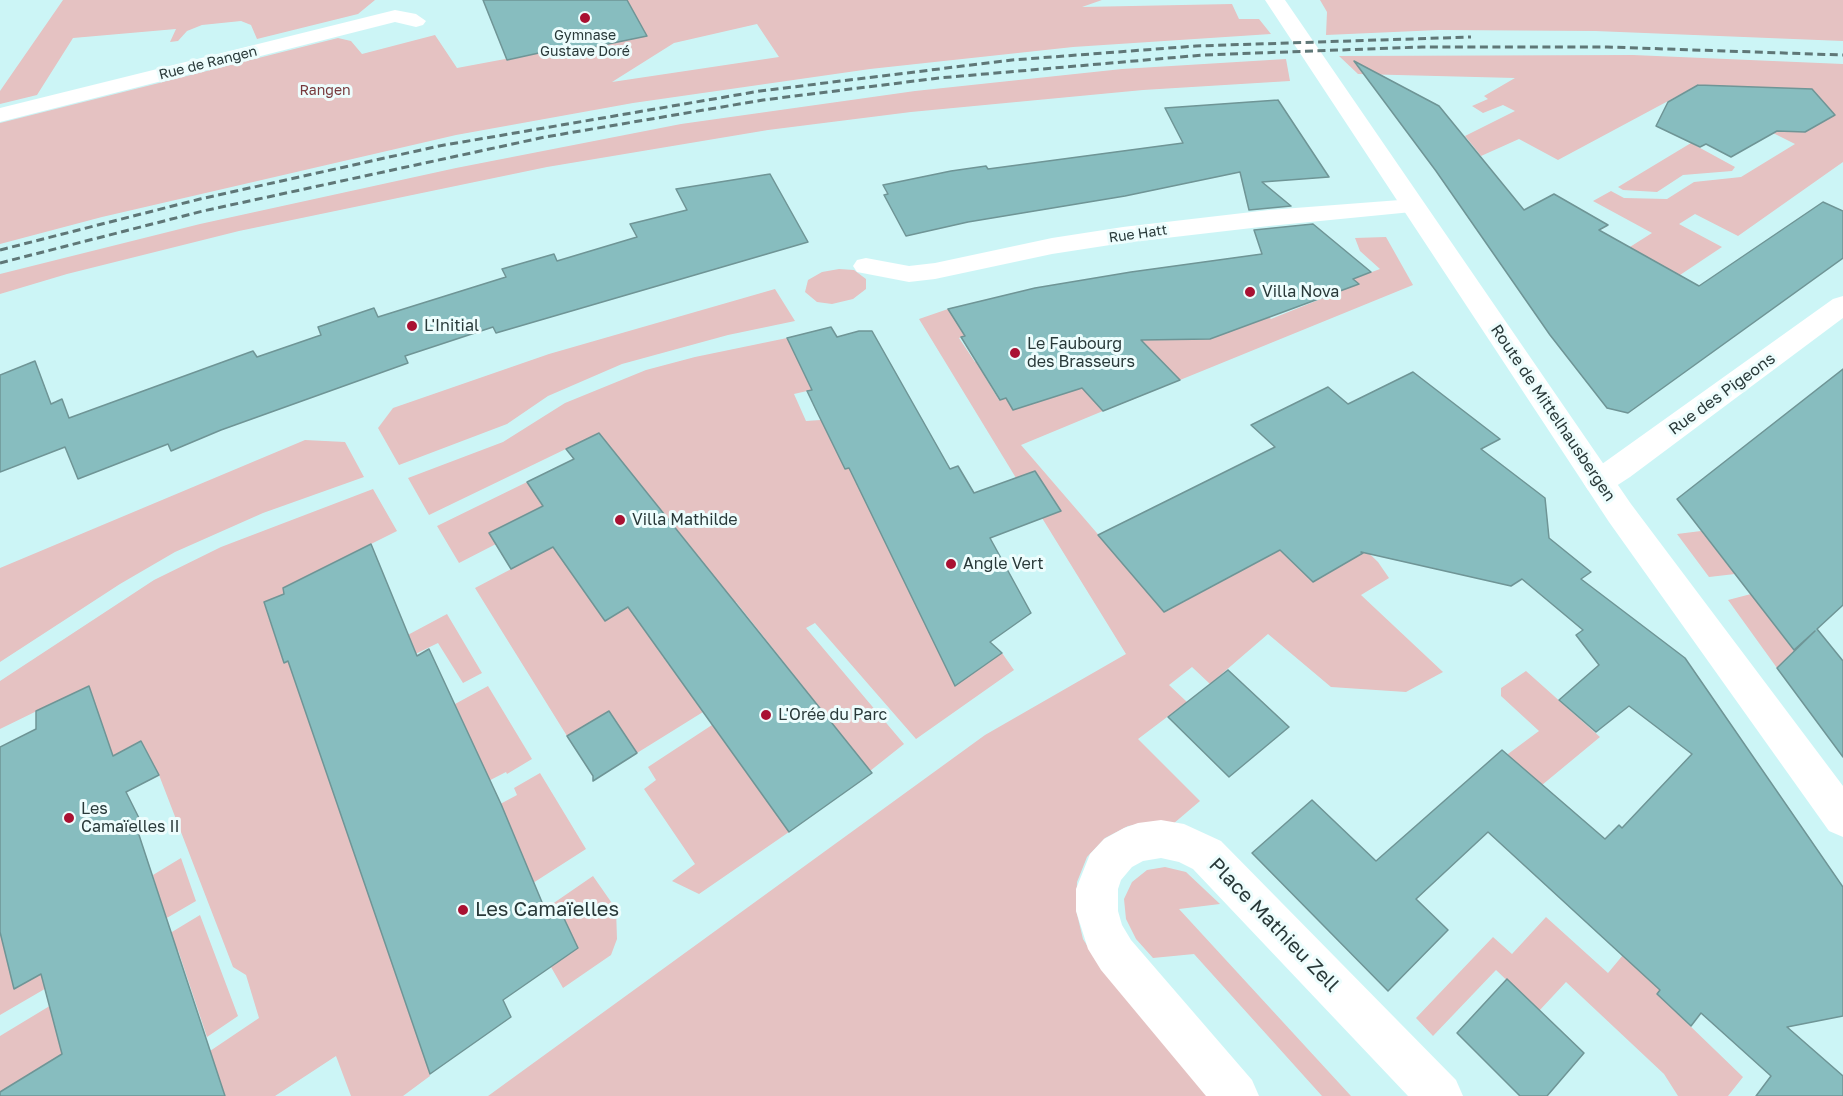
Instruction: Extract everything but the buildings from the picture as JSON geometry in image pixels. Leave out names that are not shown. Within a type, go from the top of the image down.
[{"type":"street","name":"Route de Mittelhausbergen","points":[[1275,0],[1599,482],[1843,818]]},
{"type":"street","name":"Rue de Rangen","points":[[0,115],[394,16],[416,21]]},
{"type":"street","name":"Rue Hatt","points":[[866,266],[909,274],[935,271],[1052,246],[1123,235],[1269,218],[1413,206]]},
{"type":"street","name":"Rue des Pigeons","points":[[1599,482],[1843,304]]},
{"type":"street","name":"Place Mathieu Zell","points":[[1236,1096],[1116,955],[1103,934],[1097,911],[1097,889],[1104,868],[1118,853],[1138,842],[1161,839],[1184,843],[1207,855],[1440,1096]]},
{"type":"green space","points":[[63,0],[375,0],[358,14],[257,39],[251,25],[241,21],[202,25],[187,31],[178,41],[170,42],[176,29],[73,38],[37,95],[0,104],[0,91]]},
{"type":"green space","name":"Rangen","points":[[627,0],[1102,0],[1082,7],[1232,4],[1239,19],[1259,19],[1271,34],[1073,47],[870,69],[633,103],[456,135],[102,217],[0,244],[0,123],[338,38],[351,41],[362,54],[435,35],[457,68],[548,51],[550,56],[647,36]],"holes":[[[757,24],[779,57],[612,82],[674,43]]]},
{"type":"green space","points":[[1320,0],[1843,0],[1843,41],[1595,31],[1439,30],[1326,35],[1327,12]]},
{"type":"green space","points":[[1633,55],[1843,64],[1843,162],[1738,236],[1695,214],[1679,224],[1722,247],[1680,275],[1650,259],[1603,264],[1652,233],[1593,201],[1611,191],[1624,198],[1667,199],[1694,182],[1741,177],[1795,144],[1773,133],[1777,131],[1805,132],[1834,114],[1812,89],[1698,85],[1558,160],[1519,139],[1481,156],[1465,136],[1515,111],[1503,105],[1483,113],[1472,106],[1488,99],[1484,96],[1515,78],[1358,74],[1339,56]]},
{"type":"green space","points":[[1286,59],[1290,81],[1143,90],[911,112],[768,130],[547,167],[239,231],[67,274],[0,294],[0,274],[200,224],[456,168],[681,124],[915,91],[1122,69]]},
{"type":"green space","points":[[1691,143],[1735,167],[1732,171],[1683,175],[1657,192],[1623,190],[1618,187]]},
{"type":"green space","points":[[1386,237],[1413,285],[1180,380],[1172,373],[1153,381],[1160,388],[1119,405],[1112,397],[1096,403],[1103,411],[1021,445],[1165,612],[1425,472],[1350,535],[1378,562],[1389,578],[1361,595],[1443,672],[1406,692],[1331,687],[1268,634],[1210,684],[1192,667],[1169,685],[1187,702],[1138,739],[1200,801],[1173,824],[1154,822],[1128,826],[1105,838],[1087,857],[1077,882],[1076,910],[1083,939],[1100,966],[1209,1096],[488,1096],[985,735],[1126,654],[1042,518],[1061,510],[1035,471],[1016,478],[919,319],[948,309],[965,336],[959,338],[975,362],[982,360],[985,377],[999,400],[1006,398],[1014,409],[1061,395],[1054,346],[1265,314],[1271,319],[1358,284],[1353,279],[1380,269],[1360,251],[1355,238]]},
{"type":"green space","points":[[839,269],[854,270],[866,279],[866,289],[853,299],[832,304],[817,302],[805,292],[808,280],[822,272]]},
{"type":"green space","points":[[775,289],[795,321],[728,335],[622,364],[548,396],[507,424],[399,465],[378,428],[393,408],[549,354]]},
{"type":"green space","points":[[787,338],[820,388],[794,394],[806,421],[835,419],[849,468],[955,685],[1002,653],[1014,670],[916,739],[815,623],[806,628],[904,744],[870,771],[736,602],[658,650],[703,712],[637,753],[609,711],[567,736],[475,588],[517,566],[545,536],[605,621],[704,563],[599,433],[429,515],[408,478],[503,442],[565,403],[646,370],[695,357]]},
{"type":"green space","points":[[305,440],[345,442],[364,477],[263,513],[175,552],[120,584],[0,662],[0,568]]},
{"type":"green space","points":[[527,482],[543,506],[490,533],[496,544],[459,563],[437,526]]},
{"type":"green space","points":[[373,489],[397,531],[283,588],[284,594],[264,603],[284,663],[306,653],[346,668],[447,614],[482,673],[463,683],[438,643],[323,699],[430,1076],[403,1096],[351,1096],[336,1056],[275,1096],[225,1096],[210,1051],[259,1018],[246,975],[233,967],[159,775],[141,741],[113,756],[88,686],[0,729],[0,681],[154,580],[221,547]]},
{"type":"green space","points":[[1701,531],[1735,574],[1709,577],[1677,534]]},
{"type":"green space","points":[[1751,594],[1794,651],[1777,668],[1728,600]]},
{"type":"green space","points":[[1526,671],[1600,737],[1542,785],[1481,774],[1539,731],[1501,696],[1501,688]]},
{"type":"green space","points":[[488,686],[532,759],[507,774],[506,772],[465,793],[454,734],[466,728],[455,704]]},
{"type":"green space","points":[[712,725],[789,832],[699,894],[672,881],[695,864],[644,789],[656,780],[648,767]]},
{"type":"green space","points":[[540,773],[586,849],[533,883],[476,817],[517,795],[514,788]]},
{"type":"green space","points":[[181,858],[196,901],[0,1015],[0,932],[15,989],[69,957],[66,945],[158,893],[153,875]]},
{"type":"green space","points":[[1165,867],[1186,872],[1220,904],[1179,909],[1351,1096],[1322,1096],[1194,954],[1153,958],[1136,939],[1126,919],[1124,899],[1132,882],[1147,870]]},
{"type":"green space","points":[[593,876],[616,909],[617,939],[611,955],[563,988],[551,967],[578,948],[562,913],[550,919],[545,909]]},
{"type":"green space","points":[[200,915],[238,1016],[207,1037],[178,950],[54,1024],[62,1054],[35,1070],[41,1096],[0,1096],[0,1036]]},
{"type":"green space","points":[[1546,917],[1608,973],[1623,955],[1689,956],[1657,994],[1743,1077],[1728,1096],[1678,1096],[1664,1074],[1566,982],[1539,1011],[1496,970],[1433,1036],[1416,1018],[1493,937],[1512,954]]},
{"type":"railway","points":[[0,250],[200,199],[439,146],[760,91],[1012,60],[1196,46],[1471,37]]},
{"type":"railway","points":[[0,263],[203,211],[545,137],[763,100],[939,78],[1203,55],[1422,47],[1607,47],[1843,55]]},
{"type":"place","name":"Gymnase Gustave Doré","points":[[585,18]]},
{"type":"place","name":"Villa Nova","points":[[1250,292]]},
{"type":"place","name":"L'Initial","points":[[412,326]]},
{"type":"place","name":"Le Faubourg des Brasseurs","points":[[1015,353]]},
{"type":"place","name":"Villa Mathilde","points":[[620,520]]},
{"type":"place","name":"Angle Vert","points":[[951,564]]},
{"type":"place","name":"L'Orée du Parc","points":[[766,715]]},
{"type":"place","name":"Les Camaïelles II","points":[[69,818]]},
{"type":"place","name":"Les Camaïelles","points":[[463,910]]}]
